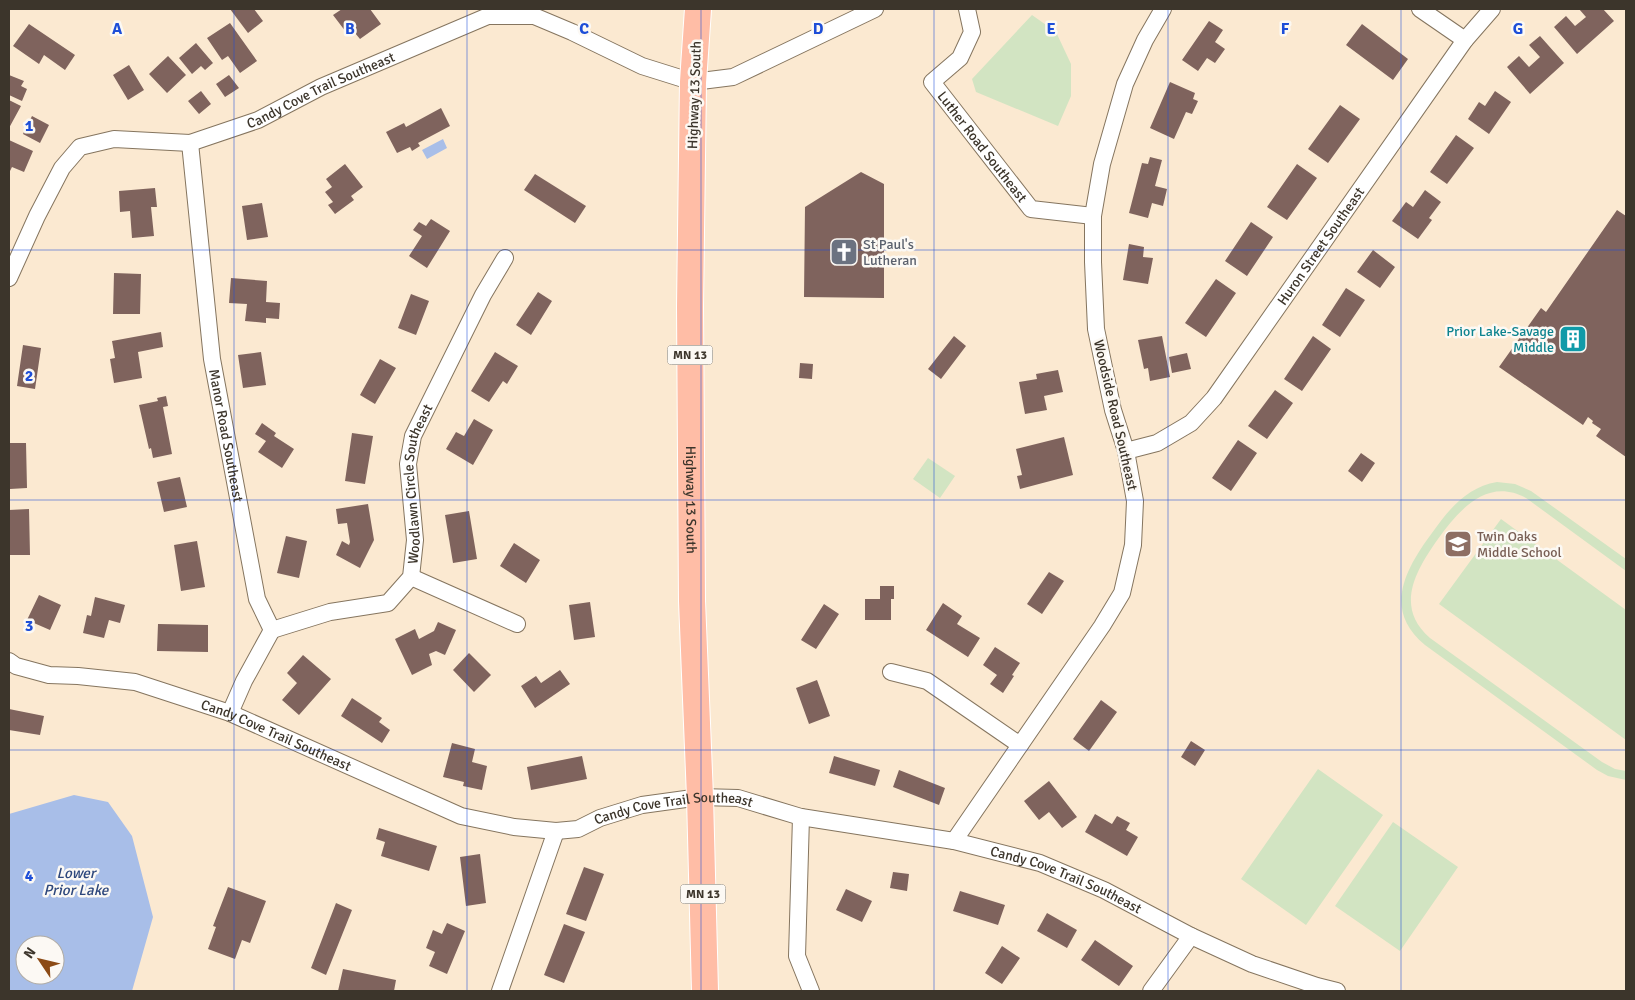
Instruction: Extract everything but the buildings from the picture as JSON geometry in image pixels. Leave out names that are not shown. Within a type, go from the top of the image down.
[{"type":"main road","name":"Highway 13 South","points":[[698,9],[693,82],[690,307],[692,601],[705,991]]},
{"type":"street","points":[[693,82],[733,77],[875,9]]},
{"type":"street","name":"Luther Road Southeast","points":[[967,9],[972,32],[960,58],[932,82],[1031,209],[1093,216]]},
{"type":"street","name":"Woodside Road Southeast","points":[[954,841],[1122,594],[1133,545],[1135,501],[1126,451],[1113,410],[1096,329],[1093,216],[1102,164],[1124,84],[1145,40],[1163,9]]},
{"type":"street","points":[[1420,9],[1465,40]]},
{"type":"street","name":"Huron Street Southeast","points":[[1126,451],[1157,443],[1191,424],[1214,398],[1465,40],[1492,9]]},
{"type":"street","name":"Candy Cove Trail Southeast","points":[[9,278],[37,216],[62,168],[80,146],[114,139],[190,143],[258,120],[321,87],[488,16],[534,16],[642,66],[693,82]]},
{"type":"street","name":"Manor Road Southeast","points":[[190,143],[212,359],[257,599],[272,630]]},
{"type":"street","name":"Woodlawn Circle Southeast","points":[[272,630],[330,612],[388,603],[411,577],[415,540],[408,464],[413,436],[483,295],[505,258]]},
{"type":"street","points":[[411,577],[517,624]]},
{"type":"street","points":[[230,713],[244,681],[272,630]]},
{"type":"street","name":"Candy Cove Trail Southeast","points":[[9,661],[16,666],[49,675],[134,682],[230,713],[460,816],[514,827],[556,831],[578,829],[600,818],[642,805],[700,797],[738,798],[801,817],[954,841],[1040,863],[1104,890],[1191,936],[1252,964],[1337,991]]},
{"type":"street","points":[[891,672],[928,681],[1020,745]]},
{"type":"street","points":[[801,817],[797,956],[811,991]]},
{"type":"street","points":[[500,991],[556,831]]},
{"type":"street","points":[[1151,991],[1191,936]]},
{"type":"green space","points":[[1032,15],[1056,32],[1071,64],[1071,96],[1058,126],[976,92],[972,79]]},
{"type":"green space","points":[[928,458],[955,476],[940,498],[913,479]]},
{"type":"green space","points":[[1497,482],[1515,484],[1531,491],[1626,559],[1626,571],[1526,498],[1499,491],[1475,500],[1455,517],[1438,539],[1422,563],[1412,588],[1413,614],[1419,626],[1430,638],[1602,762],[1615,769],[1626,771],[1626,780],[1608,776],[1597,770],[1425,645],[1412,632],[1404,618],[1401,603],[1403,589],[1407,575],[1422,546],[1460,500],[1477,489]]},
{"type":"green space","points":[[1501,519],[1626,610],[1626,740],[1439,604]]},
{"type":"green space","points":[[1318,769],[1383,815],[1306,925],[1241,879]]},
{"type":"green space","points":[[1393,822],[1458,867],[1400,951],[1335,906]]},
{"type":"water","points":[[443,139],[447,148],[427,159],[422,150]]},
{"type":"water","name":"Lower Prior Lake","points":[[74,795],[108,802],[132,836],[153,917],[132,991],[9,991],[9,814]]},
{"type":"place","name":"St Paul's Lutheran","points":[[844,252]]},
{"type":"place","name":"Prior Lake-Savage Middle","points":[[1573,339]]},
{"type":"place","name":"Twin Oaks Middle School","points":[[1458,544]]}]
